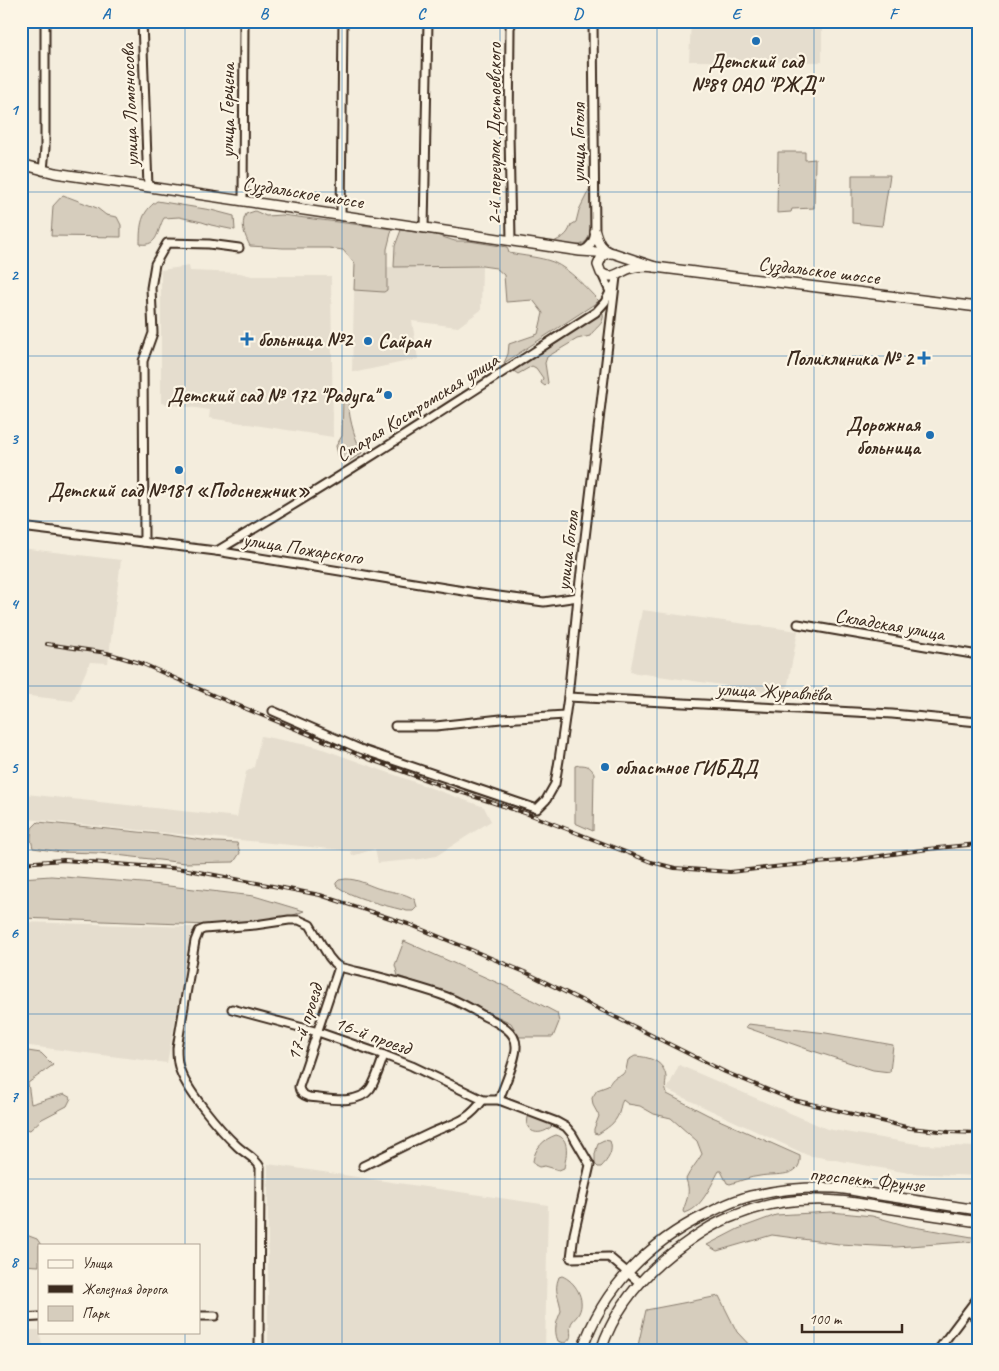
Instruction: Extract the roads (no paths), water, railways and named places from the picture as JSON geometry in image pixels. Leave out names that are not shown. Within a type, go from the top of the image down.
[{"type":"main road","name":"Суздальское шоссе","points":[[21,164],[43,171],[148,187],[581,251],[611,253],[655,267]]},
{"type":"main road","points":[[595,232],[600,245],[618,256],[622,263],[618,275],[610,277],[600,270],[602,256],[611,253]]},
{"type":"main road","name":"Суздальское шоссе","points":[[581,251],[591,258],[600,270]]},
{"type":"main road","name":"Суздальское шоссе","points":[[618,275],[636,267],[655,267],[978,307]]},
{"type":"main road","name":"проспект Фрунзе","points":[[582,1350],[595,1319],[627,1272],[664,1239],[694,1220],[725,1204],[755,1195],[794,1188],[836,1188],[978,1210]]},
{"type":"main road","name":"проспект Фрунзе","points":[[601,1350],[604,1339],[620,1309],[640,1283],[662,1262],[696,1235],[732,1216],[768,1205],[810,1200],[840,1201],[978,1222]]},
{"type":"street","points":[[43,171],[45,21]]},
{"type":"street","name":"улица Ломоносова","points":[[142,21],[148,187]]},
{"type":"street","name":"улица Герцена","points":[[243,200],[244,21]]},
{"type":"street","points":[[341,216],[343,21]]},
{"type":"street","points":[[424,228],[428,21]]},
{"type":"street","name":"улица Гоголя","points":[[593,21],[595,232],[600,270],[613,304]]},
{"type":"street","name":"2-й переулок Достоевского","points":[[511,240],[509,134],[512,25]]},
{"type":"street","points":[[581,251],[587,249],[591,244],[595,232]]},
{"type":"street","points":[[144,542],[143,360],[153,334],[151,288],[155,264],[167,243],[208,244],[239,248]]},
{"type":"street","name":"улица Гоголя","points":[[273,711],[360,749],[537,810],[546,800],[554,784],[568,697],[578,597],[618,275]]},
{"type":"street","name":"Старая Костромская улица","points":[[216,551],[274,517],[596,312],[603,305],[618,275]]},
{"type":"street","name":"улица Пожарского","points":[[21,527],[216,551],[476,593],[544,602],[578,597]]},
{"type":"street","name":"Складская улица","points":[[798,624],[978,655]]},
{"type":"street","name":"улица Журавлёва","points":[[568,697],[892,714],[978,722]]},
{"type":"street","points":[[395,726],[436,726],[565,715]]},
{"type":"street","points":[[259,1350],[260,1167],[257,1162],[240,1150],[228,1138],[206,1110],[186,1083],[177,1059],[177,1048],[195,941],[199,931],[204,929],[299,920],[310,925],[329,957],[339,967],[387,978],[448,997],[505,1028],[513,1036],[516,1046],[514,1059],[499,1100],[566,1127],[589,1161],[590,1168],[574,1234],[571,1258],[609,1258],[640,1283]]},
{"type":"street","name":"17-й проезд","points":[[339,967],[299,1087],[300,1091],[309,1097],[352,1099],[366,1093],[370,1088],[384,1056]]},
{"type":"street","name":"16-й проезд","points":[[232,1009],[318,1032],[412,1066],[483,1100],[499,1100]]},
{"type":"street","points":[[364,1166],[433,1132],[460,1122],[477,1109],[483,1100]]},
{"type":"street","points":[[938,1350],[978,1297]]},
{"type":"street","points":[[968,1311],[978,1320]]},
{"type":"street","points":[[200,1316],[215,1316]]},
{"type":"street","points":[[21,1318],[38,1317]]},
{"type":"railway","points":[[47,644],[107,653],[143,664],[215,696],[369,759],[448,788],[531,815],[651,862],[675,868],[730,872],[852,860],[978,844]]},
{"type":"railway","points":[[21,863],[64,860],[183,869],[320,895],[411,925],[527,973],[725,1072],[790,1099],[910,1128],[978,1133]]},
{"type":"place","name":"Детский сад №89 ОАО \"РЖД\"","points":[[756,41]]},
{"type":"place","name":"больница №2","points":[[247,339]]},
{"type":"place","name":"Сайран","points":[[368,341]]},
{"type":"place","name":"Поликлиника № 2","points":[[924,358]]},
{"type":"place","name":"Детский сад № 172 \"Радуга\"","points":[[388,395]]},
{"type":"place","name":"Дорожная больница","points":[[930,435]]},
{"type":"place","name":"Детский сад №181 «Подснежник»","points":[[179,470]]},
{"type":"place","name":"областное ГИБДД","points":[[605,767]]}]
